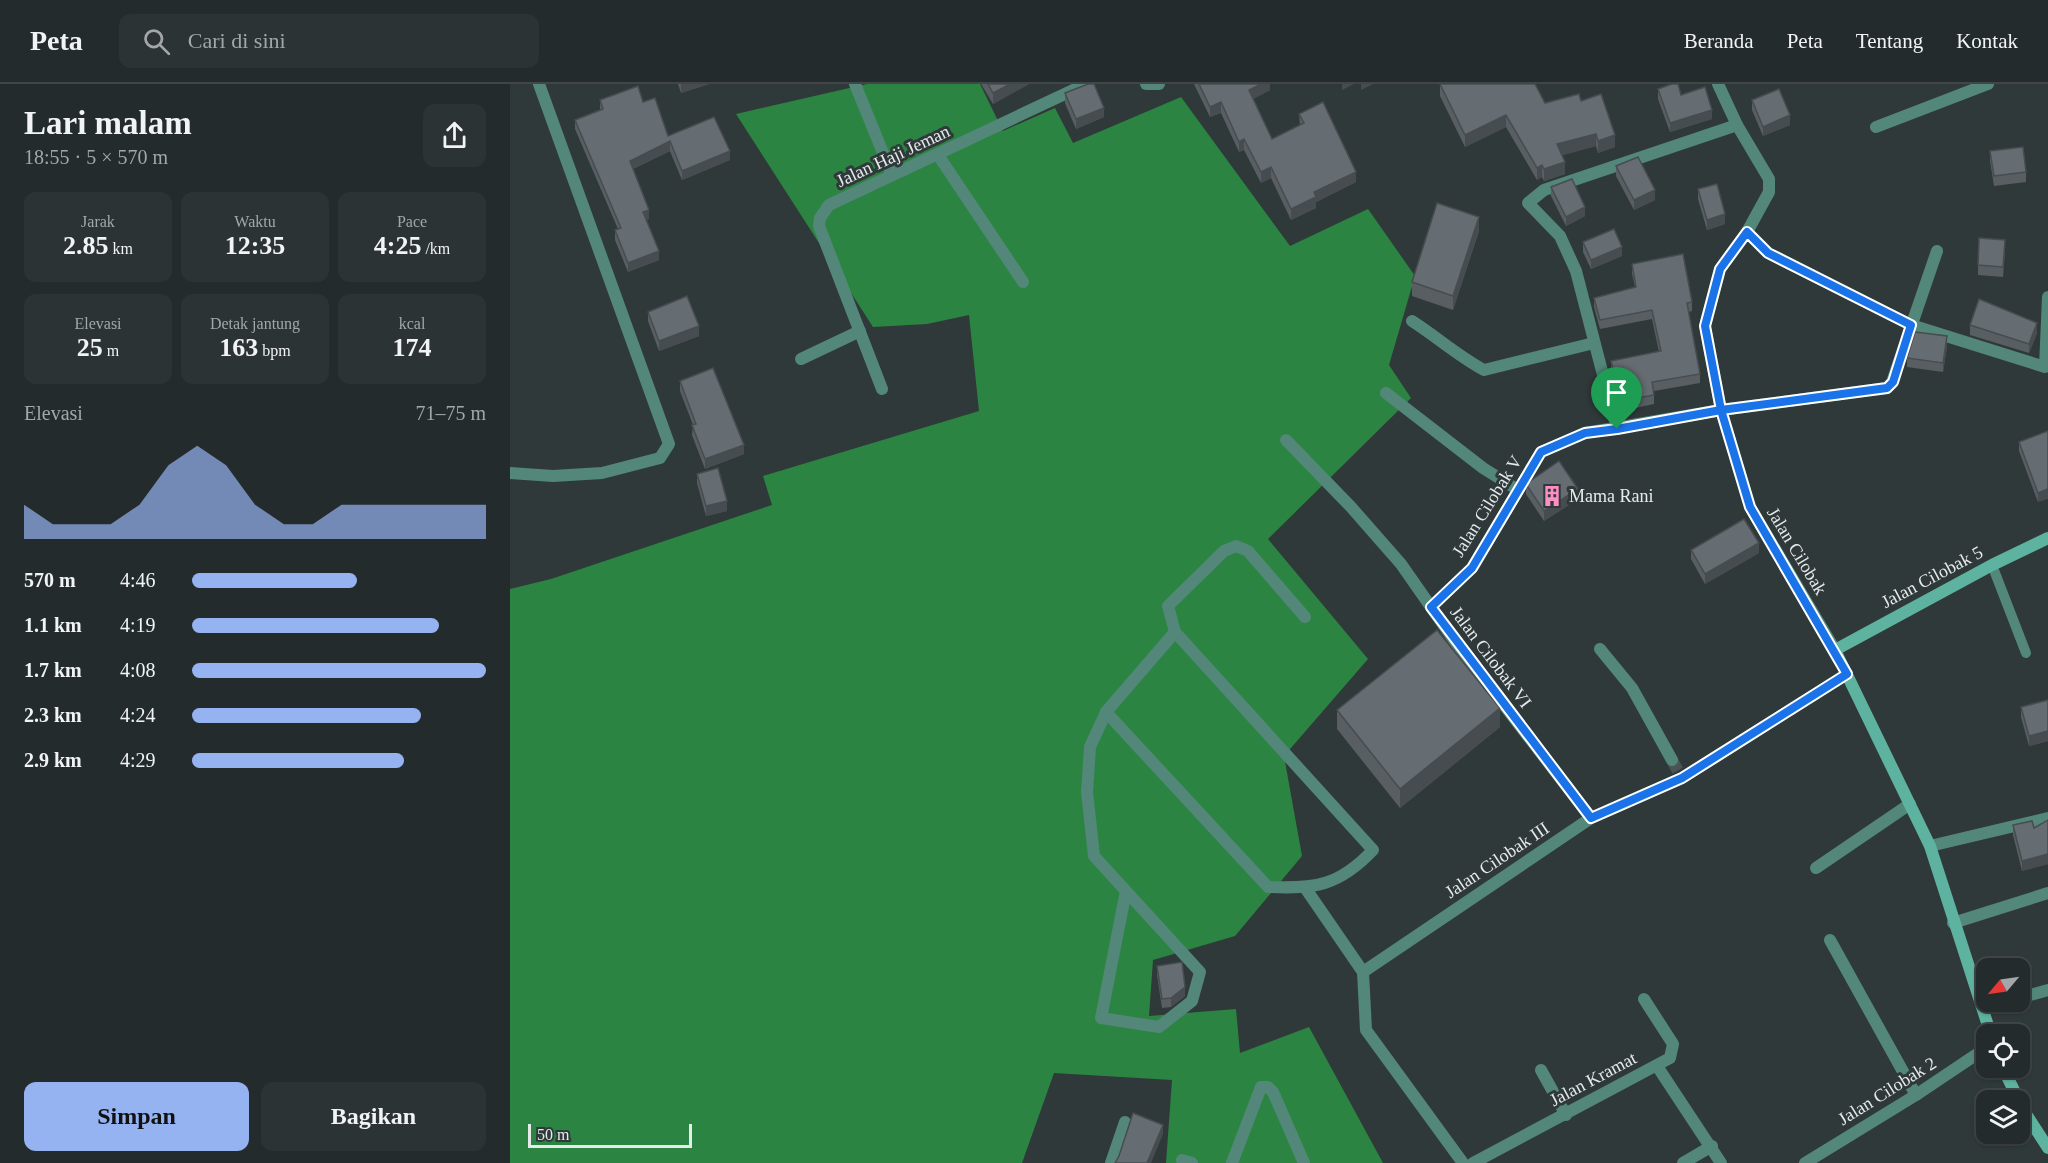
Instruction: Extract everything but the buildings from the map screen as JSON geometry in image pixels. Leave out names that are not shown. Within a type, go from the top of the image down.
[{"type":"street","points":[[510,472],[553,476],[602,473],[660,458],[669,444],[539,84]]},
{"type":"street","points":[[855,84],[892,175]]},
{"type":"street","name":"Jalan Haji Jeman","points":[[882,389],[819,226],[820,218],[829,205],[1086,84]]},
{"type":"street","points":[[1146,84],[1159,84]]},
{"type":"street","name":"Jalan Cilobak","points":[[1718,84],[1737,125],[1769,179],[1769,192],[1747,232],[1720,269],[1705,326],[1721,410],[1750,507],[1835,650],[1930,846],[1953,923],[1976,987]]},
{"type":"street","points":[[1876,127],[1988,84]]},
{"type":"street","points":[[1617,429],[1576,271],[1560,236],[1528,203],[1544,190],[1737,125]]},
{"type":"street","points":[[938,155],[1023,282]]},
{"type":"street","points":[[1747,232],[1768,253],[1911,325],[2044,367],[2048,297]]},
{"type":"street","points":[[1911,325],[1937,251]]},
{"type":"street","points":[[1412,321],[1440,340],[1454,353],[1484,370],[1594,343]]},
{"type":"street","name":"Jalan Cilobak V","points":[[1431,607],[1472,568],[1541,452],[1585,433],[1721,410],[1887,388],[1893,382],[1911,325]]},
{"type":"street","points":[[801,359],[860,331]]},
{"type":"street","points":[[1395,400],[1483,468],[1518,490]]},
{"type":"street","name":"Jalan Cilobak VI","points":[[1286,440],[1401,564],[1591,818]]},
{"type":"street","name":"Jalan Cilobak 5","points":[[1835,650],[1992,565],[2048,538]]},
{"type":"street","points":[[1106,712],[1268,887],[1306,889],[1320,886],[1359,866],[1373,850],[1175,632],[1168,606],[1224,551],[1236,546],[1248,551],[1305,616]]},
{"type":"street","points":[[1126,891],[1101,1018],[1160,1027],[1192,1001],[1200,972],[1126,891],[1094,856],[1087,792],[1090,747],[1106,712],[1175,632]]},
{"type":"street","points":[[1600,649],[1641,702],[1672,760]]},
{"type":"street","name":"Jalan Cilobak III","points":[[1363,972],[1591,818],[1681,775],[1847,674]]},
{"type":"street","points":[[1816,868],[1910,804]]},
{"type":"street","points":[[1930,846],[2048,818]]},
{"type":"street","points":[[1306,889],[1363,972],[1366,1030],[1463,1163]]},
{"type":"street","points":[[1953,923],[2048,893]]},
{"type":"street","points":[[1830,940],[1916,1095]]},
{"type":"street","points":[[2030,995],[2048,990]]},
{"type":"street","name":"Jalan Kramat","points":[[1473,1163],[1670,1058],[1673,1044],[1644,999]]},
{"type":"street","name":"Jalan Cilobak 2","points":[[1805,1163],[1916,1095],[1976,1055]]},
{"type":"street","points":[[1657,1066],[1712,1146],[1721,1163]]},
{"type":"street","points":[[1540,1070],[1566,1115]]},
{"type":"street","points":[[2008,1078],[2024,1110],[2048,1148]]},
{"type":"street","points":[[1232,1163],[1261,1087],[1268,1087],[1273,1092],[1304,1163]]},
{"type":"street","points":[[1110,1163],[1125,1122]]},
{"type":"street","points":[[1683,1163],[1712,1146]]},
{"type":"lane","points":[[1992,565],[2026,653]]},
{"type":"green space","points":[[867,84],[980,84],[1003,131],[1055,108],[1073,143],[1181,97],[1290,246],[1368,209],[1415,276],[1389,365],[1411,398],[1268,539],[1368,659],[1284,756],[1302,856],[1235,936],[1153,960],[1149,1016],[1236,1009],[1240,1053],[1309,1027],[1383,1163],[1166,1163],[1172,1080],[1054,1073],[1022,1163],[510,1163],[510,589],[551,579],[772,505],[763,476],[979,411],[969,315],[927,324],[873,327],[736,114]]},
{"type":"tunnel","points":[[1672,760],[1679,773]]},
{"type":"place","name":"Mama Rani","points":[[1552,496]]},
{"type":"route","points":[[1617,429],[1585,433],[1541,452],[1472,568],[1431,607],[1591,818],[1682,778],[1847,674],[1750,507],[1721,410],[1887,388],[1893,382],[1911,325],[1768,253],[1747,232],[1720,269],[1705,326],[1721,410],[1617,429]]}]
